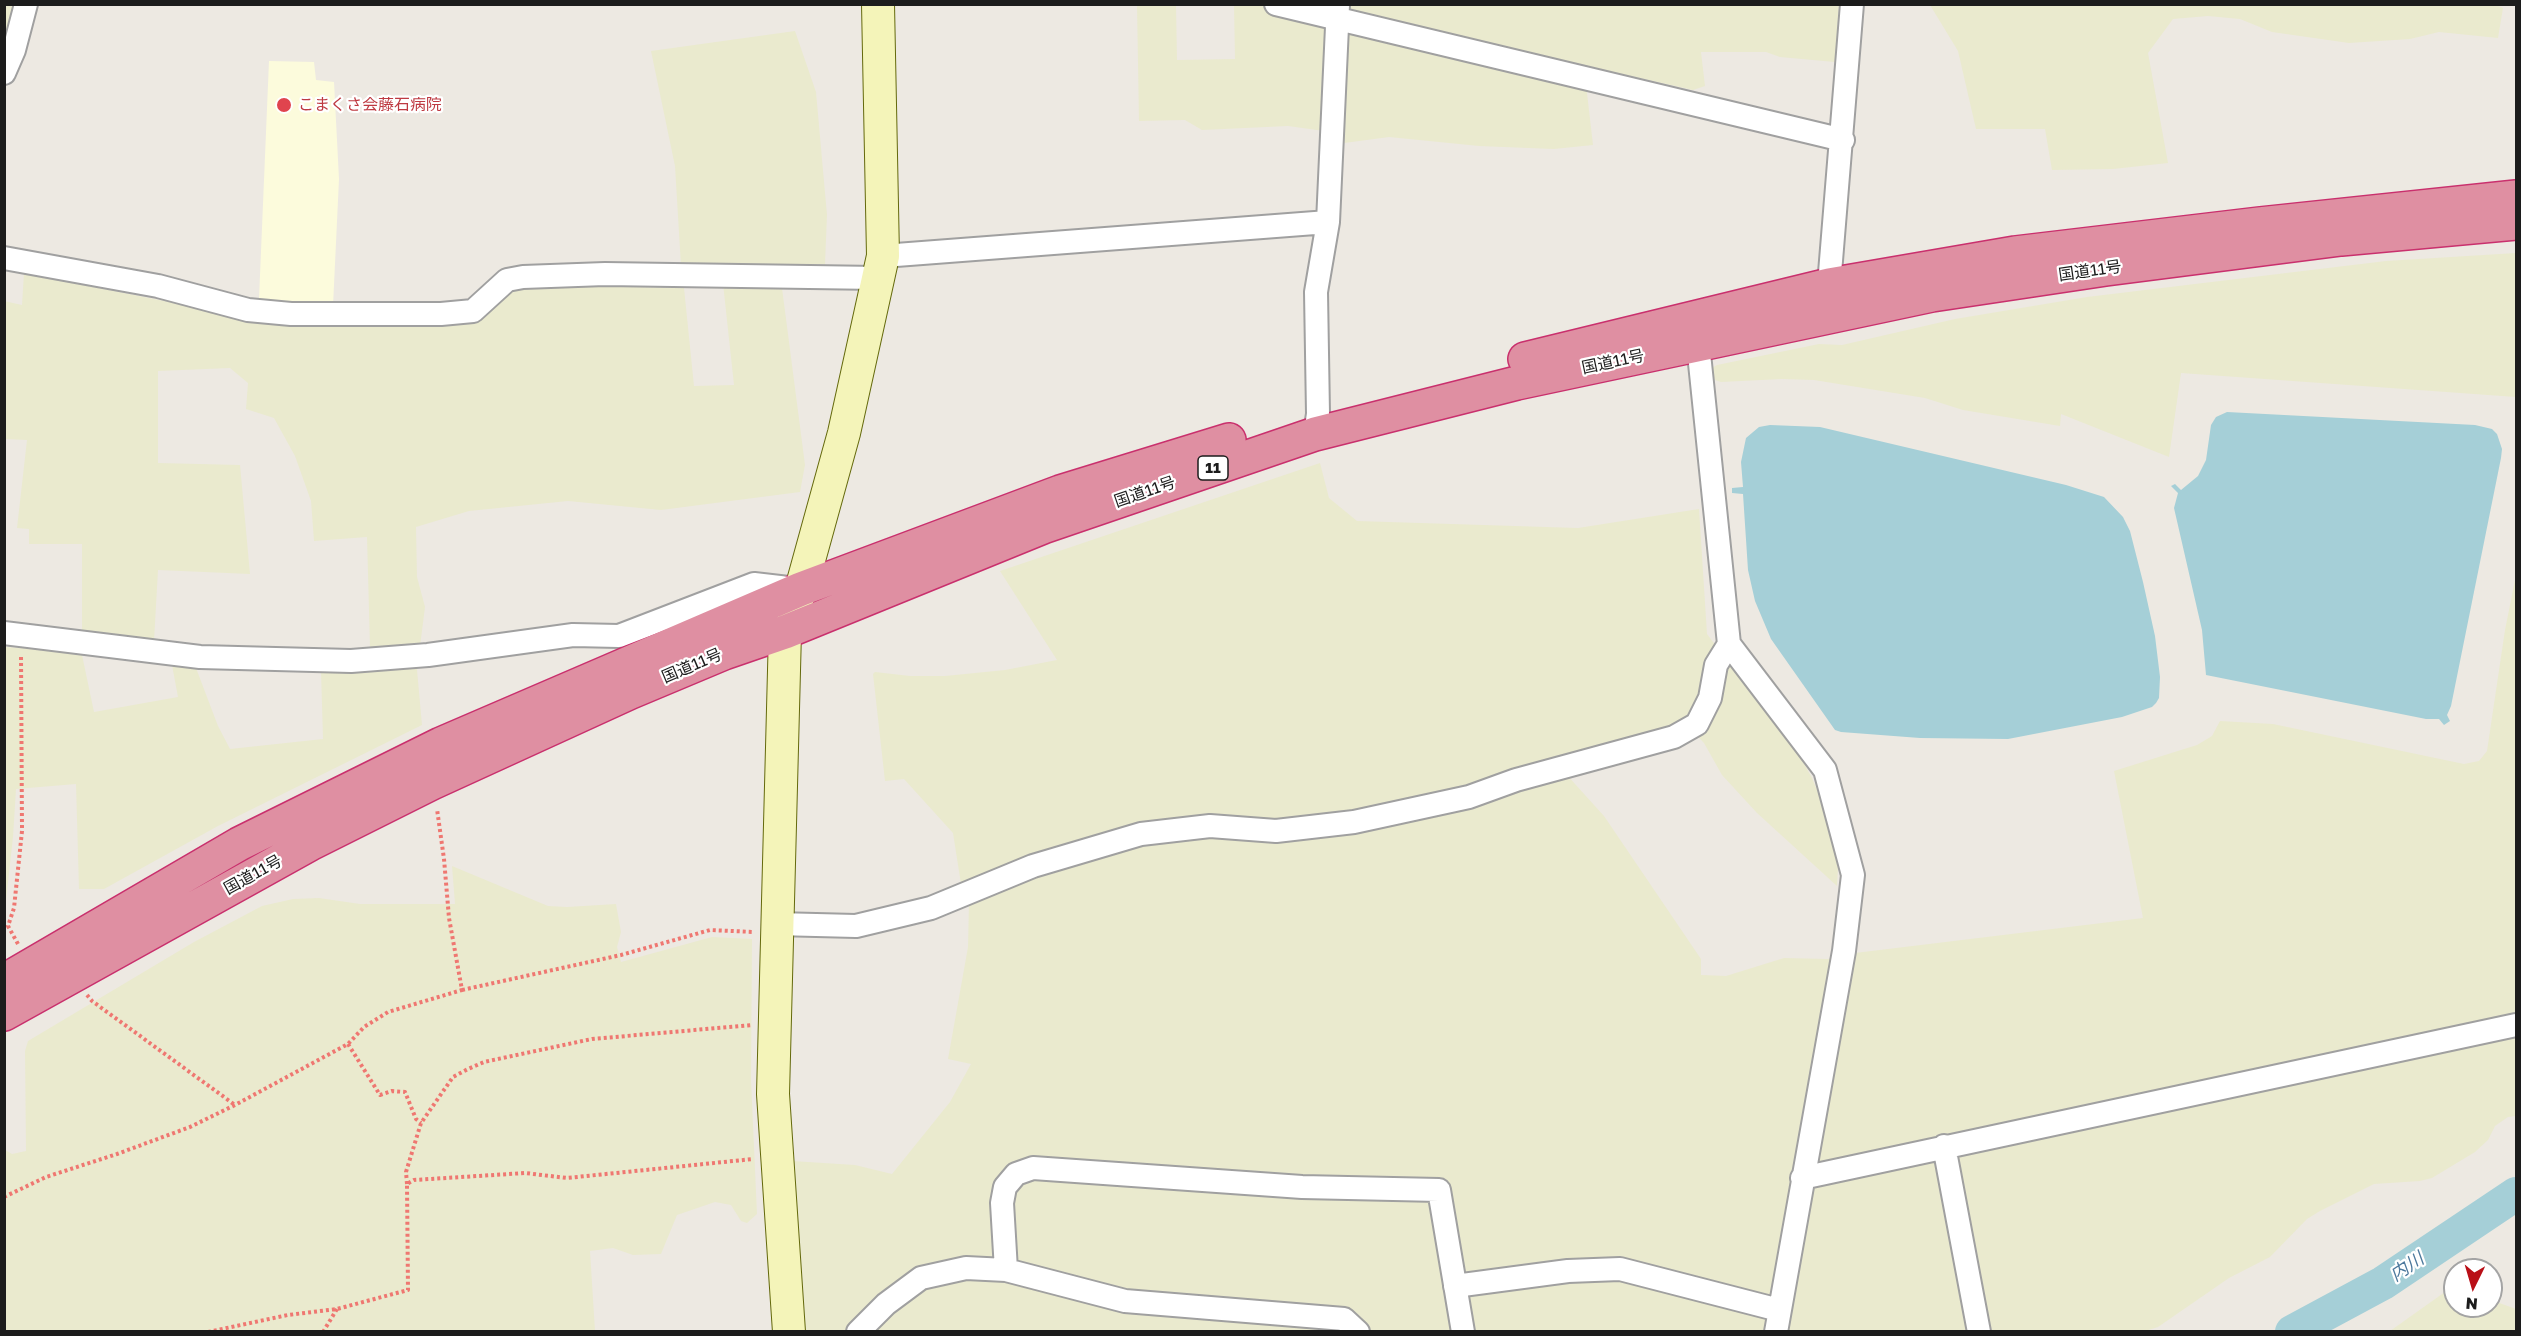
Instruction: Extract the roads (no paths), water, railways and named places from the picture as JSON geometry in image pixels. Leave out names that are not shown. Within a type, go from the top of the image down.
[{"type":"highway","name":"国道11号","points":[[4,1014],[310,843],[432,783],[641,688],[1043,527],[1316,424],[1442,380],[1833,299],[2027,252],[2259,224],[2517,197]]},
{"type":"highway","name":"国道11号","points":[[4,981],[239,844],[441,744],[801,589],[1060,492],[1316,424],[1698,344],[1833,299],[1932,295],[2106,269],[2341,239],[2517,223]]},
{"type":"street","points":[[4,73],[14,50],[26,4]]},
{"type":"street","points":[[789,1332],[773,1094],[785,632],[801,589],[844,433],[880,267],[878,4]]},
{"type":"street","points":[[1276,4],[1338,12],[1843,140]]},
{"type":"street","points":[[1833,299],[1852,4]]},
{"type":"street","points":[[1316,424],[1316,292],[1328,222],[1338,12]]},
{"type":"street","points":[[4,258],[158,286],[248,310],[291,314],[441,314],[473,311],[507,280],[523,277],[880,267],[1328,222]]},
{"type":"street","points":[[1455,1286],[1568,1271],[1620,1269],[1777,1321],[1844,951],[1853,875],[1826,770],[1729,644],[1698,344]]},
{"type":"street","points":[[13,634],[200,657],[351,661],[428,655],[573,635],[619,636],[754,584],[801,589]]},
{"type":"street","points":[[776,929],[856,926],[931,908],[1033,866],[1141,834],[1210,826],[1276,831],[1354,822],[1469,796],[1516,780],[1674,737],[1697,724],[1710,698],[1716,665],[1729,644]]},
{"type":"street","points":[[1802,1178],[2517,1025]]},
{"type":"street","points":[[1944,1146],[1979,1332]]},
{"type":"street","points":[[1006,1270],[1002,1203],[1005,1187],[1016,1174],[1033,1168],[1302,1187],[1439,1190],[1463,1332]]},
{"type":"street","points":[[858,1332],[886,1304],[921,1278],[966,1268],[1006,1270],[1125,1301],[1344,1319],[1358,1332]]},
{"type":"water","points":[[2227,412],[2475,425],[2492,429],[2497,434],[2502,449],[2501,458],[2451,706],[2447,715],[2450,721],[2444,725],[2439,719],[2426,719],[2206,675],[2202,630],[2174,508],[2178,493],[2171,486],[2175,484],[2181,490],[2198,476],[2206,460],[2211,425],[2216,417]]},
{"type":"water","points":[[1770,425],[1820,427],[2066,485],[2104,497],[2123,517],[2130,531],[2143,582],[2155,636],[2160,677],[2159,698],[2156,703],[2152,707],[2122,717],[2008,739],[1920,738],[1835,730],[1771,639],[1755,601],[1748,570],[1743,494],[1732,493],[1732,488],[1743,487],[1741,462],[1746,438],[1759,427]]},
{"type":"waterway","name":"内川","points":[[2292,1332],[2383,1283],[2516,1194]]},
{"type":"place","name":"こまくさ会藤石病院","points":[[284,105]]}]
